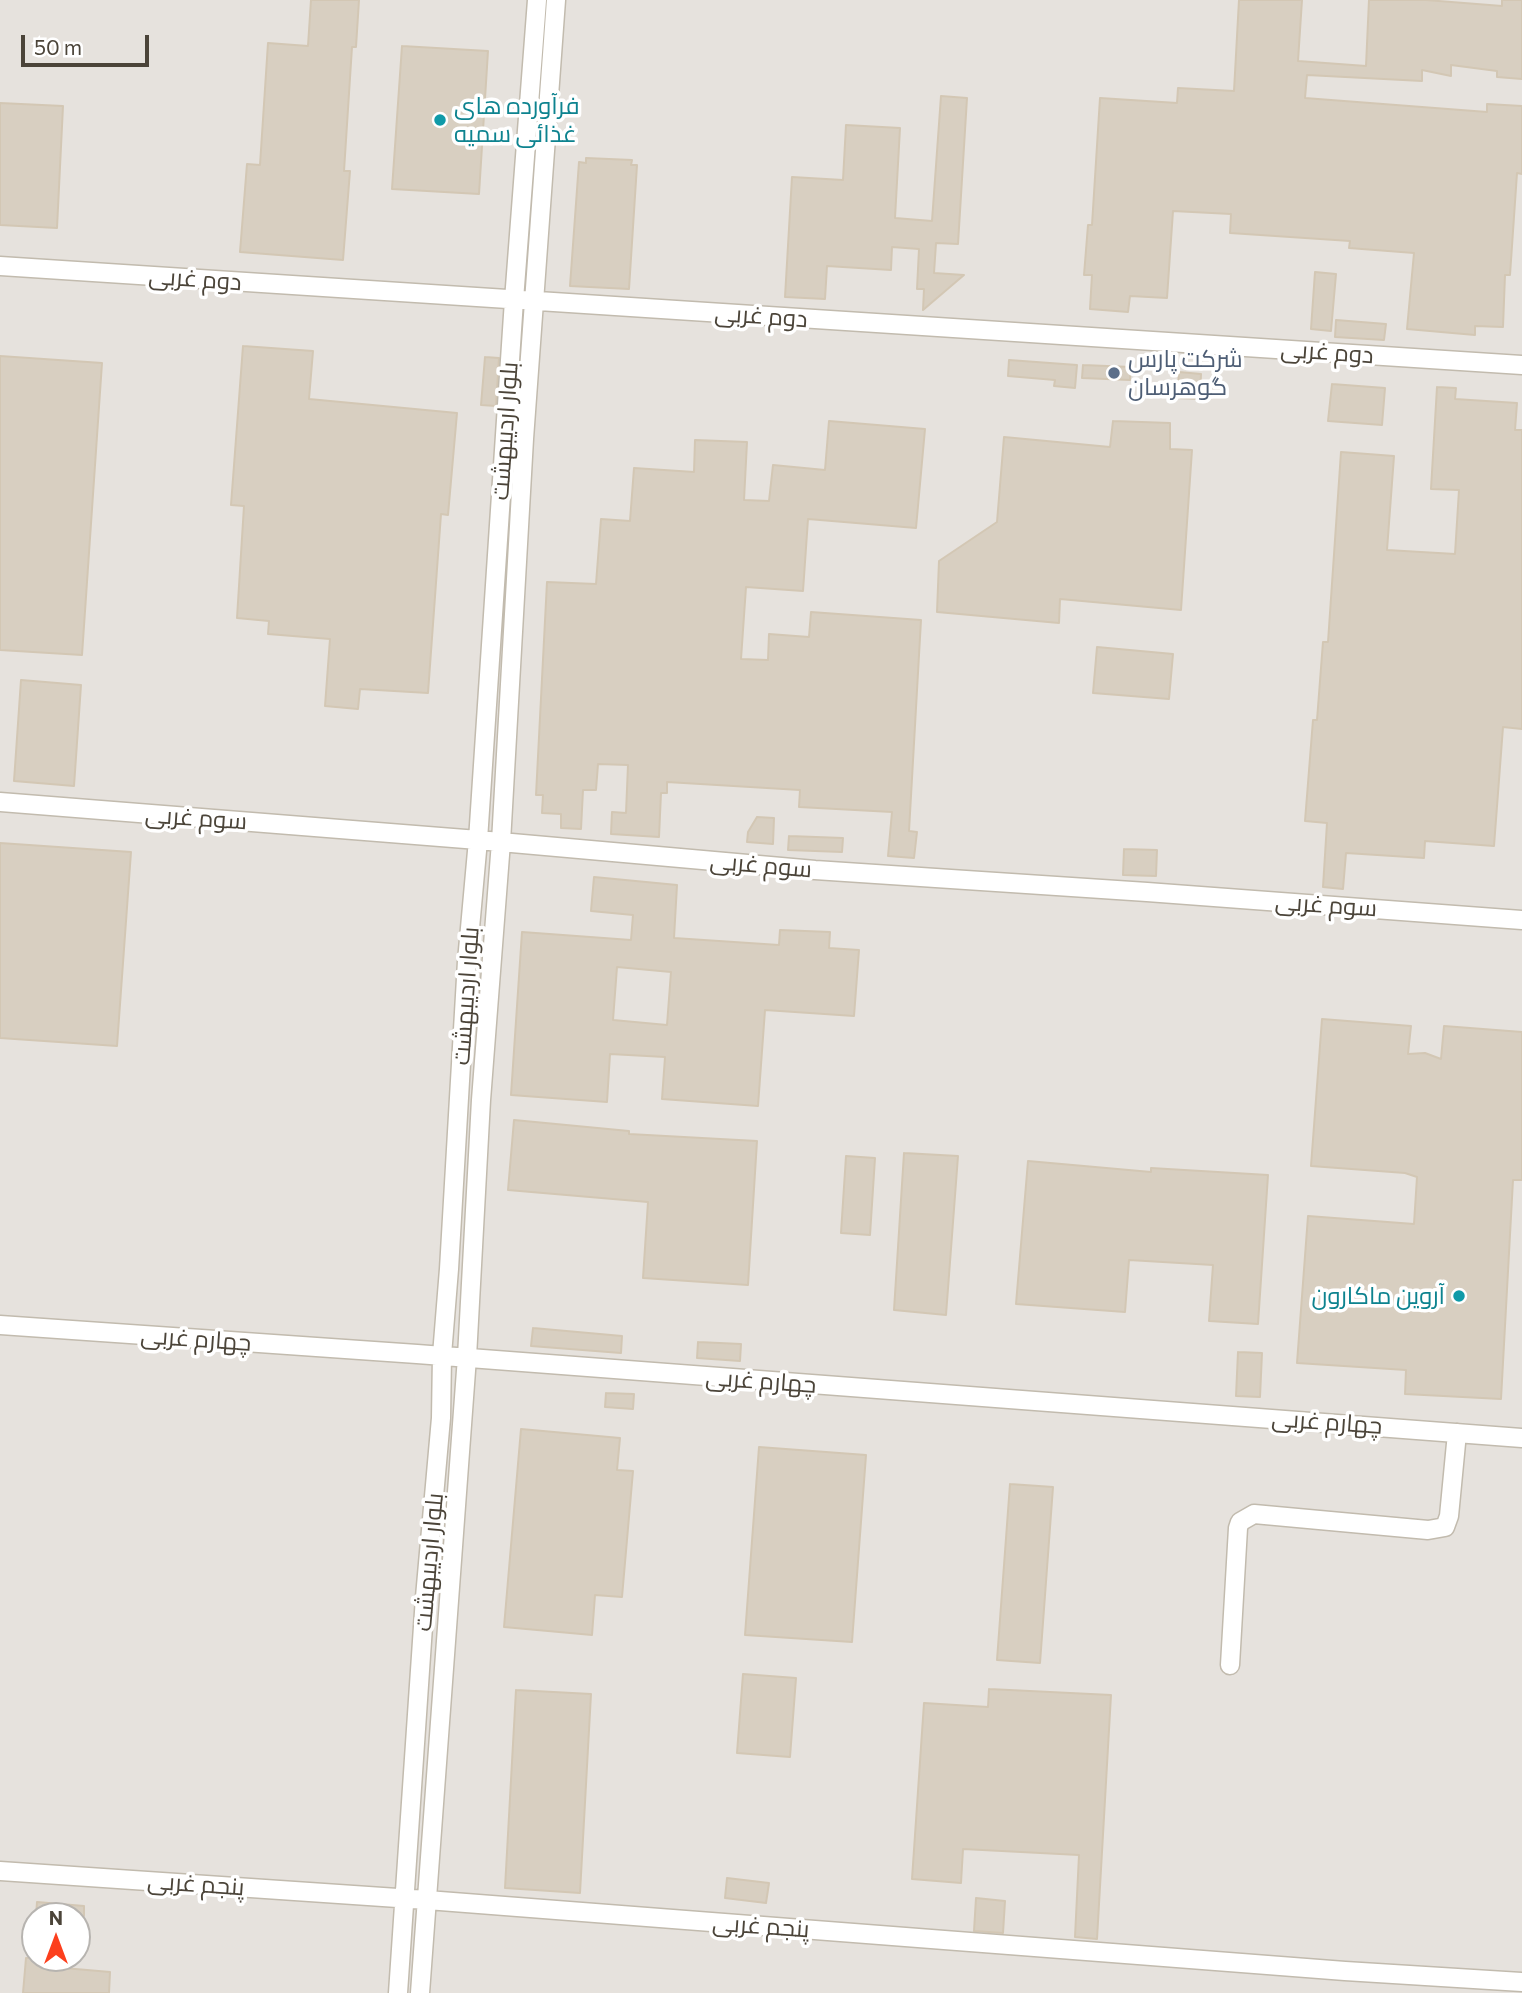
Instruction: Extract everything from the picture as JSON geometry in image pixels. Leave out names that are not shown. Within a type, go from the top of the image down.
[{"type":"street","name":"بلوار اردیبهشت","points":[[398,1993],[425,1597],[441,1418],[442,1356],[467,961],[478,840],[537,0]]},
{"type":"street","name":"بلوار اردیبهشت","points":[[420,1993],[467,1357],[481,1100],[501,842],[513,609],[556,0]]},
{"type":"street","name":"دوم غربی","points":[[0,266],[1522,365]]},
{"type":"street","name":"سوم غربی","points":[[0,802],[815,870],[1522,920]]},
{"type":"street","name":"چهارم غربی","points":[[0,1325],[467,1357],[1522,1438]]},
{"type":"street","points":[[1230,1665],[1240,1522],[1254,1514],[1429,1530],[1445,1527],[1449,1516],[1457,1433]]},
{"type":"street","name":"پنجم غربی","points":[[0,1871],[405,1898],[1345,1971],[1522,1982]]},
{"type":"shaded area","points":[[0,0],[1522,0],[1522,1993],[0,1993]]},
{"type":"building","points":[[311,0],[359,0],[356,47],[352,47],[344,171],[350,171],[343,260],[240,252],[247,164],[260,165],[268,43],[308,46]]},
{"type":"building","points":[[1239,0],[1302,0],[1298,61],[1366,66],[1369,0],[1426,0],[1502,6],[1502,0],[1522,0],[1522,79],[1497,77],[1497,71],[1451,65],[1451,76],[1422,70],[1422,81],[1307,75],[1305,98],[1487,112],[1487,104],[1522,106],[1522,174],[1517,173],[1510,275],[1505,275],[1503,327],[1475,326],[1475,335],[1407,329],[1414,253],[1349,248],[1350,241],[1230,233],[1231,214],[1173,211],[1167,298],[1130,296],[1128,312],[1090,309],[1092,275],[1084,275],[1088,225],[1092,225],[1100,98],[1177,103],[1178,88],[1234,91]]},
{"type":"building","name":"فرآورده های غذائی سمیه","points":[[402,46],[488,51],[479,194],[392,189]]},
{"type":"building","points":[[941,96],[967,98],[958,244],[936,243],[934,273],[964,275],[923,310],[924,289],[917,289],[919,249],[892,247],[891,270],[827,266],[825,299],[785,297],[792,177],[843,180],[846,125],[900,128],[895,218],[932,221]]},
{"type":"building","points":[[0,103],[63,106],[57,228],[0,225]]},
{"type":"building","points":[[586,158],[632,160],[631,165],[637,165],[629,289],[570,286],[579,162],[586,163]]},
{"type":"building","points":[[1315,272],[1336,274],[1331,331],[1311,329]]},
{"type":"building","points":[[1336,320],[1386,324],[1384,340],[1335,337]]},
{"type":"building","points":[[243,346],[313,351],[309,399],[457,413],[448,515],[441,514],[428,693],[360,689],[358,709],[325,706],[330,639],[268,634],[269,621],[237,618],[244,506],[231,505]]},
{"type":"building","points":[[0,356],[102,363],[82,655],[0,650]]},
{"type":"building","points":[[485,357],[499,358],[496,406],[481,405]]},
{"type":"building","points":[[1009,360],[1077,365],[1075,388],[1054,386],[1055,380],[1008,376]]},
{"type":"building","points":[[1083,365],[1131,367],[1130,380],[1082,378]]},
{"type":"building","points":[[1179,372],[1201,374],[1200,399],[1177,398]]},
{"type":"building","points":[[1332,384],[1385,388],[1382,425],[1328,421]]},
{"type":"building","points":[[1437,387],[1456,388],[1455,399],[1517,403],[1515,430],[1522,430],[1522,729],[1503,727],[1494,846],[1425,841],[1424,858],[1346,853],[1343,889],[1323,887],[1327,823],[1305,821],[1313,720],[1317,720],[1323,642],[1328,642],[1341,452],[1394,456],[1387,550],[1455,554],[1459,490],[1431,489]]},
{"type":"building","points":[[829,421],[925,429],[916,528],[808,519],[803,591],[746,587],[741,659],[768,660],[769,634],[809,637],[811,612],[921,620],[909,831],[917,832],[914,858],[888,856],[892,812],[799,807],[800,790],[667,782],[667,793],[661,793],[659,837],[611,834],[612,812],[626,813],[628,765],[598,764],[596,790],[583,790],[581,829],[561,828],[561,814],[542,813],[543,795],[536,795],[547,582],[596,584],[601,519],[630,521],[634,468],[694,472],[695,440],[747,442],[744,500],[769,501],[773,465],[825,470]]},
{"type":"building","points":[[1113,421],[1170,423],[1170,449],[1192,450],[1181,610],[1060,599],[1059,623],[937,612],[939,561],[997,522],[1004,437],[1110,447]]},
{"type":"building","points":[[1097,647],[1173,654],[1169,699],[1093,693]]},
{"type":"building","points":[[21,680],[81,685],[74,786],[14,781]]},
{"type":"building","points":[[757,817],[774,818],[773,844],[747,842],[748,832]]},
{"type":"building","points":[[789,836],[843,838],[842,852],[788,850]]},
{"type":"building","points":[[0,843],[131,852],[117,1046],[0,1038]]},
{"type":"building","points":[[1124,849],[1157,850],[1156,876],[1123,875]]},
{"type":"building","points":[[594,877],[677,885],[674,938],[779,945],[780,930],[830,932],[829,948],[859,950],[854,1016],[765,1010],[758,1106],[662,1099],[665,1057],[610,1054],[607,1102],[511,1095],[522,932],[631,940],[633,915],[591,911]],"holes":[[[617,967],[671,972],[667,1025],[613,1020]]]},
{"type":"building","points":[[1322,1019],[1411,1026],[1408,1054],[1425,1053],[1441,1059],[1444,1026],[1522,1032],[1522,1180],[1513,1180],[1501,1399],[1405,1394],[1406,1370],[1297,1363],[1308,1216],[1414,1224],[1417,1177],[1405,1173],[1311,1166]]},
{"type":"building","points":[[514,1120],[629,1131],[629,1134],[757,1141],[748,1285],[643,1278],[648,1202],[508,1190]]},
{"type":"building","points":[[904,1153],[958,1156],[946,1315],[894,1310]]},
{"type":"building","points":[[846,1156],[875,1158],[870,1235],[841,1233]]},
{"type":"building","points":[[1028,1161],[1151,1172],[1151,1168],[1268,1175],[1258,1324],[1209,1321],[1213,1265],[1129,1260],[1125,1312],[1016,1304]]},
{"type":"building","points":[[533,1328],[622,1336],[621,1353],[531,1346]]},
{"type":"building","points":[[698,1342],[741,1344],[740,1361],[697,1358]]},
{"type":"building","points":[[1238,1352],[1262,1353],[1260,1397],[1236,1396]]},
{"type":"building","points":[[606,1393],[634,1394],[633,1409],[605,1407]]},
{"type":"building","points":[[521,1429],[620,1438],[617,1470],[633,1471],[622,1597],[595,1595],[592,1635],[504,1627]]},
{"type":"building","points":[[759,1447],[866,1455],[852,1642],[745,1635]]},
{"type":"building","points":[[1010,1484],[1053,1487],[1040,1663],[997,1660]]},
{"type":"building","points":[[743,1674],[796,1678],[790,1757],[737,1753]]},
{"type":"building","points":[[989,1689],[1111,1695],[1097,1939],[1075,1937],[1079,1855],[963,1849],[961,1883],[912,1879],[924,1703],[988,1707]]},
{"type":"building","points":[[516,1690],[591,1694],[580,1893],[505,1888]]},
{"type":"building","points":[[727,1878],[769,1883],[766,1903],[725,1898]]},
{"type":"building","points":[[976,1898],[1005,1901],[1003,1933],[974,1931]]},
{"type":"building","points":[[25,1972],[110,1972],[109,1993],[23,1993]]},
{"type":"place","name":"فرآورده های غذائی سمیه","points":[[440,120]]},
{"type":"place","name":"شرکت پارس گوهرسان","points":[[1114,373]]},
{"type":"place","name":"آروین ماکارون","points":[[1459,1296]]}]
